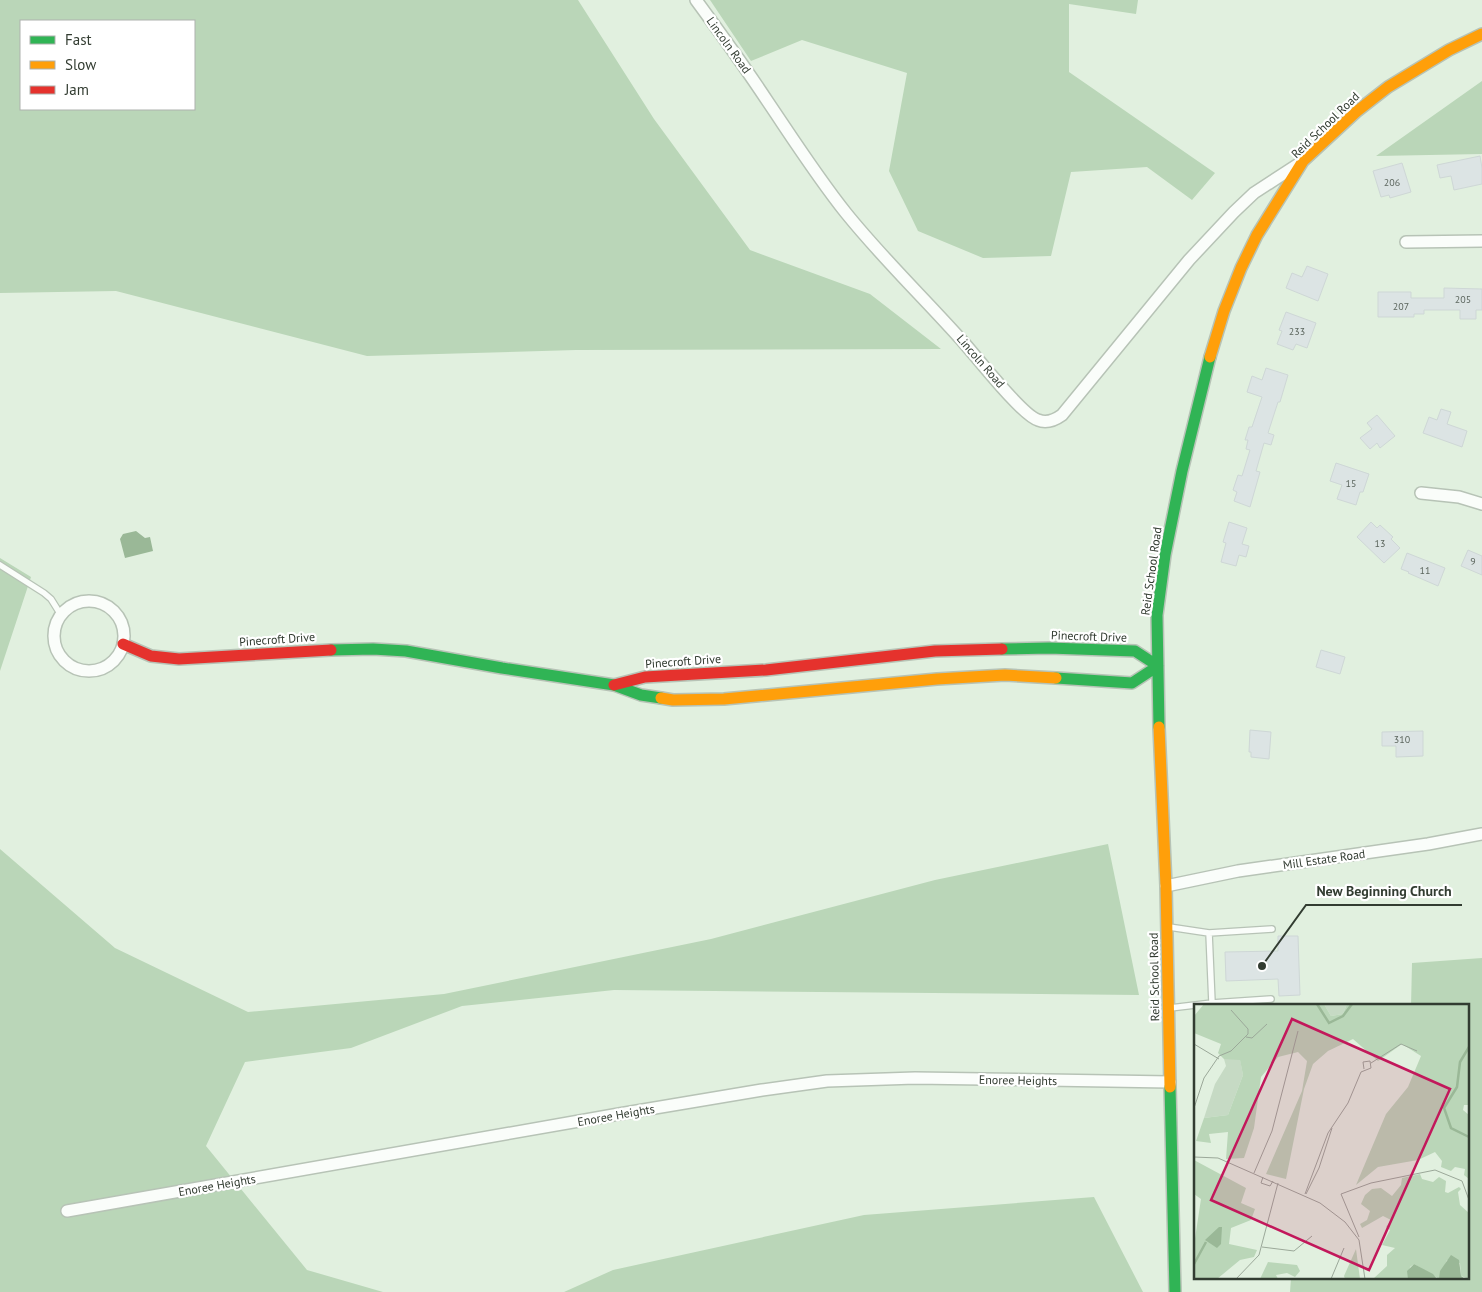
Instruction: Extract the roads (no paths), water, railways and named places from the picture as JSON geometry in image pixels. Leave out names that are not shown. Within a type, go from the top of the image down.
[{"type":"street","name":"Lincoln Road","points":[[696,0],[845,212],[880,253],[950,326],[1010,396],[1032,418],[1044,422],[1062,415],[1189,260],[1234,212],[1254,193],[1303,161]]},
{"type":"street","name":"Reid School Road","points":[[1175,1292],[1166,886],[1158,710],[1157,616],[1165,555],[1182,472],[1209,359],[1224,311],[1241,268],[1257,235],[1303,161],[1356,112],[1388,87],[1449,50],[1482,34]]},
{"type":"street","points":[[1406,242],[1482,241]]},
{"type":"street","points":[[1421,493],[1459,497],[1482,504]]},
{"type":"street","points":[[81,602],[96,602],[104,605],[120,621],[123,629],[123,644],[116,658],[104,668],[88,671],[74,668],[61,658],[55,644],[55,628],[61,614],[67,609],[81,602]]},
{"type":"street","name":"Pinecroft Drive","points":[[123,644],[151,656],[178,659],[343,649],[406,652],[614,685],[641,695],[673,700],[724,699],[936,679],[1004,675],[1132,683],[1158,666],[1135,651],[1048,648],[935,651],[766,670],[644,677],[614,685]]},
{"type":"street","name":"Mill Estate Road","points":[[1166,886],[1238,871],[1428,844],[1482,834]]},
{"type":"street","name":"Enoree Heights","points":[[67,1211],[619,1114],[828,1081],[915,1078],[1170,1082]]},
{"type":"lane","points":[[0,565],[44,593],[51,599],[61,614]]},
{"type":"lane","points":[[1166,926],[1209,933],[1272,929]]},
{"type":"lane","points":[[1209,933],[1212,1003]]},
{"type":"lane","points":[[1203,1004],[1271,999]]},
{"type":"lane","points":[[1168,1008],[1194,1005]]},
{"type":"place","name":"New Beginning Church","points":[[1262,966]]}]
